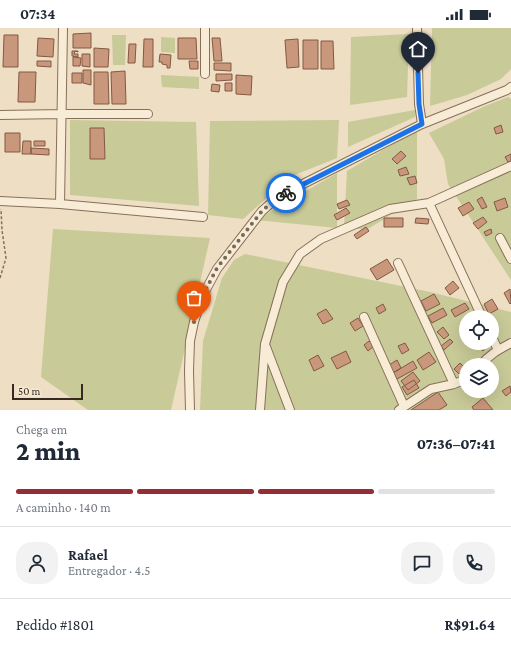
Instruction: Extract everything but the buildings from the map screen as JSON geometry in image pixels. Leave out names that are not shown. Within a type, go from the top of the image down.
[{"type":"street","points":[[60,204],[62,28]]},
{"type":"street","points":[[205,28],[205,74]]},
{"type":"street","points":[[417,28],[419,104],[422,124]]},
{"type":"street","points":[[190,410],[190,341],[202,297],[217,268],[262,211],[278,197],[422,124],[510,90]]},
{"type":"street","points":[[0,115],[148,114]]},
{"type":"street","points":[[260,410],[265,344],[284,282],[300,254],[321,239],[390,209],[429,203],[511,166]]},
{"type":"street","points":[[1,201],[60,204],[203,217]]},
{"type":"street","points":[[429,203],[479,310]]},
{"type":"street","points":[[500,238],[511,259]]},
{"type":"street","points":[[398,263],[454,384]]},
{"type":"street","points":[[364,317],[402,408],[431,389],[459,382]]},
{"type":"street","points":[[499,349],[511,343]]},
{"type":"street","points":[[265,344],[290,410]]},
{"type":"street","points":[[486,358],[498,350]]},
{"type":"path","points":[[0,278],[6,258],[2,230],[1,201]]},
{"type":"green space","points":[[432,28],[511,28],[511,69],[501,79],[467,95],[430,106]]},
{"type":"green space","points":[[409,34],[407,97],[350,105],[351,37]]},
{"type":"green space","points":[[112,35],[126,35],[125,65],[113,65]]},
{"type":"green space","points":[[161,37],[175,38],[175,53],[161,52]]},
{"type":"green space","points":[[161,75],[199,77],[199,89],[162,87]]},
{"type":"green space","points":[[508,97],[511,99],[511,280],[448,184],[444,159],[429,133],[485,106]]},
{"type":"green space","points":[[415,110],[415,117],[348,147],[348,122]]},
{"type":"green space","points":[[70,120],[196,122],[199,206],[70,195]]},
{"type":"green space","points":[[339,120],[337,158],[292,176],[243,219],[208,215],[210,121]]},
{"type":"green space","points":[[417,130],[417,199],[366,230],[344,227],[347,171]]},
{"type":"green space","points":[[337,173],[337,228],[256,220]]},
{"type":"green space","points":[[53,229],[210,238],[171,410],[88,410],[41,377]]},
{"type":"green space","points":[[245,254],[430,292],[511,312],[511,410],[200,410],[203,341],[222,278],[234,260]]},
{"type":"way so far","points":[[194,322],[202,297],[217,268],[262,211],[278,197],[286,193]]},
{"type":"route","points":[[286,193],[422,124],[419,104],[418,73]]}]
